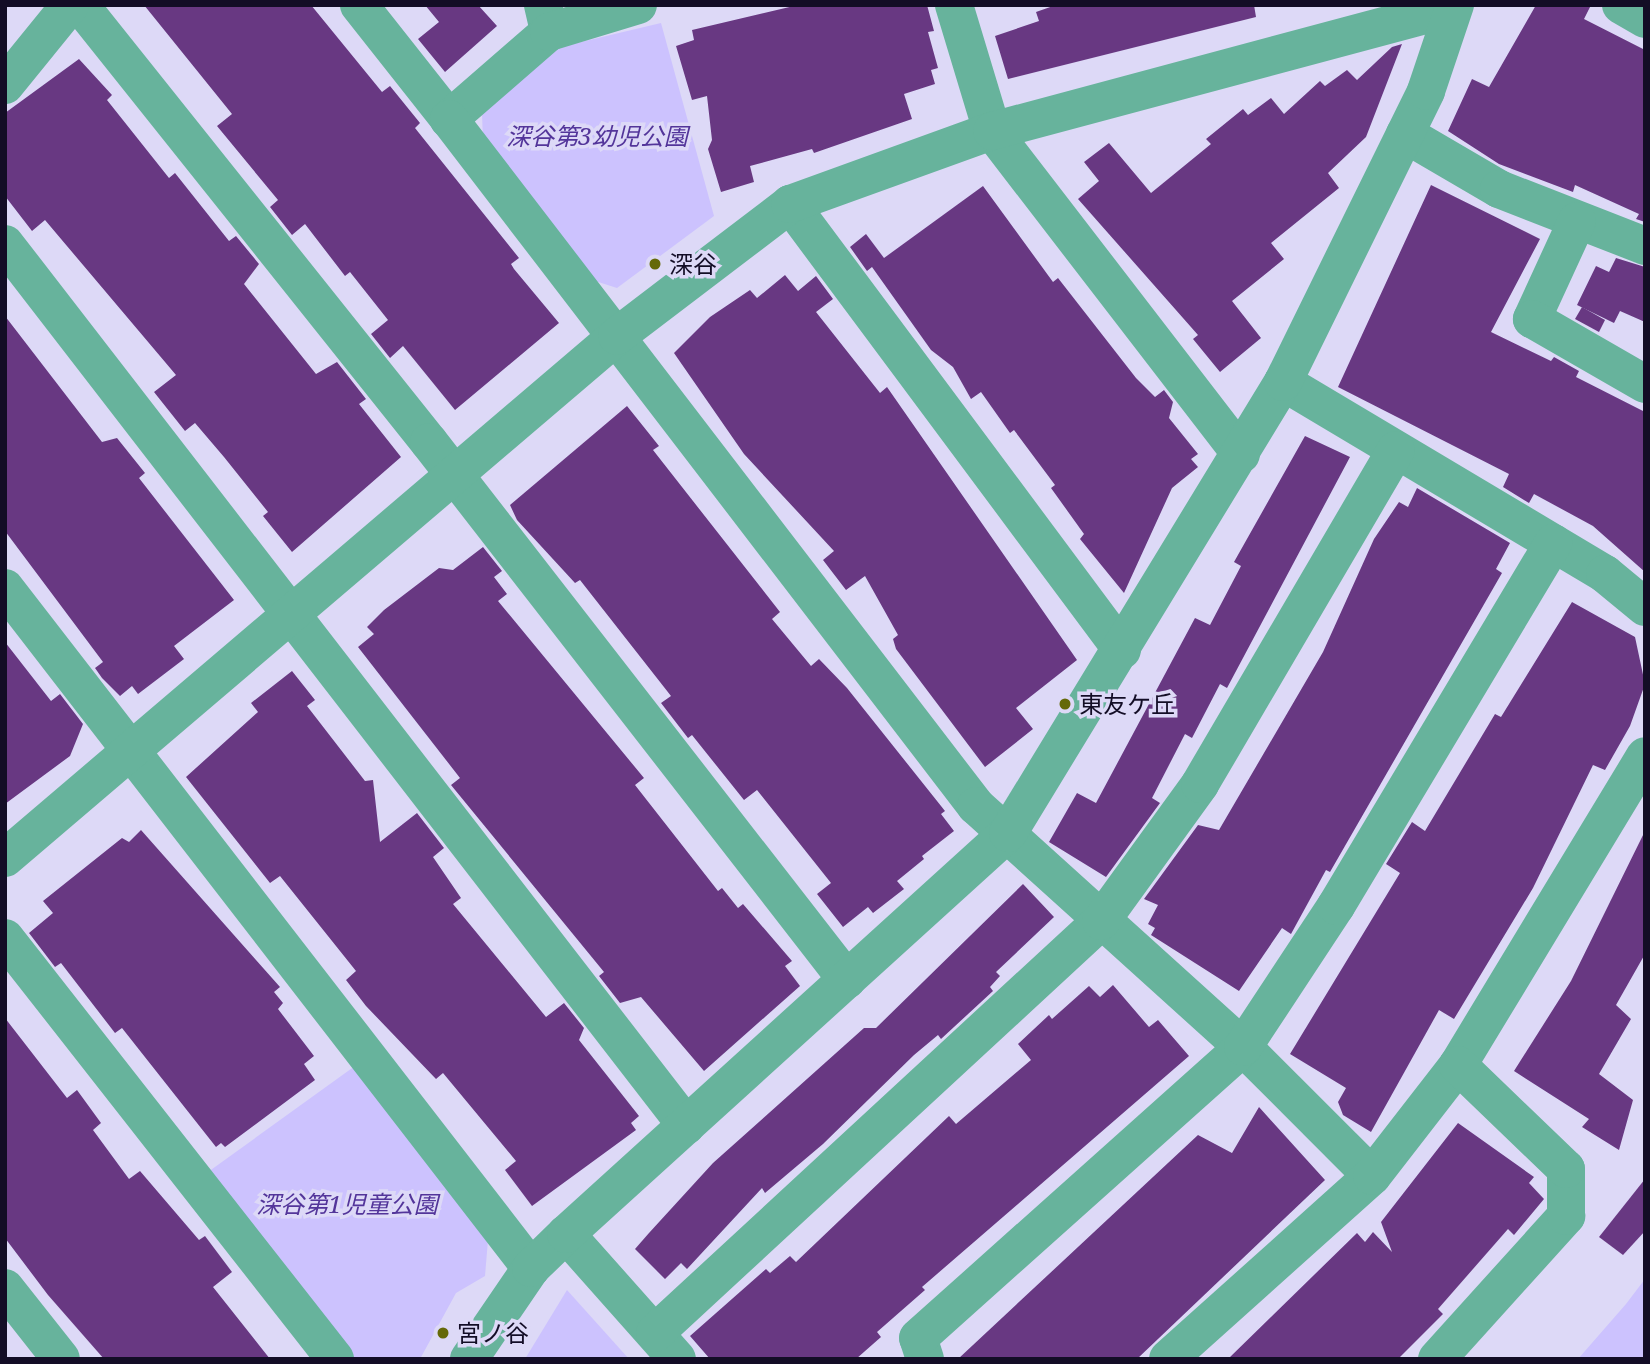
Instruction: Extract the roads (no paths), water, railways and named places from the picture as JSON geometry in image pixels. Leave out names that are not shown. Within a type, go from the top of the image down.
[{"type":"street","points":[[5,85],[70,5]]},
{"type":"street","points":[[80,5],[456,476],[848,981]]},
{"type":"street","points":[[359,5],[617,336],[976,806],[1243,1047],[1372,1176]]},
{"type":"street","points":[[449,119],[546,19],[638,5]]},
{"type":"street","points":[[954,5],[992,131],[1241,454]]},
{"type":"street","points":[[1621,5],[1645,19]]},
{"type":"street","points":[[5,858],[617,336],[790,204],[992,131],[1454,7]]},
{"type":"street","points":[[469,1359],[531,1268],[1008,833],[1283,382],[1426,91],[1454,7]]},
{"type":"street","points":[[1405,134],[1499,189],[1645,246]]},
{"type":"street","points":[[790,204],[1122,650]]},
{"type":"street","points":[[1577,221],[1532,319],[1645,384]]},
{"type":"street","points":[[5,244],[686,1125]]},
{"type":"street","points":[[1283,382],[1605,573],[1645,607]]},
{"type":"street","points":[[566,1234],[666,1346],[1101,921],[1199,783],[1396,450]]},
{"type":"street","points":[[925,1359],[918,1338],[1243,1047],[1336,906],[1553,543]]},
{"type":"street","points":[[5,588],[531,1268]]},
{"type":"street","points":[[1168,1359],[1372,1176],[1458,1065],[1645,756]]},
{"type":"street","points":[[5,938],[335,1359]]},
{"type":"street","points":[[1437,1359],[1566,1216],[1566,1169],[1458,1065]]},
{"type":"street","points":[[5,1288],[52,1356]]},
{"type":"place","name":"深谷","points":[[655,264]]},
{"type":"place","name":"東友ケ丘","points":[[1065,704]]},
{"type":"place","name":"宮ノ谷","points":[[443,1333]]},
{"type":"park label","name":"深谷第3幼児公園","points":[[597,136]]},
{"type":"park label","name":"深谷第1児童公園","points":[[347,1204]]}]
